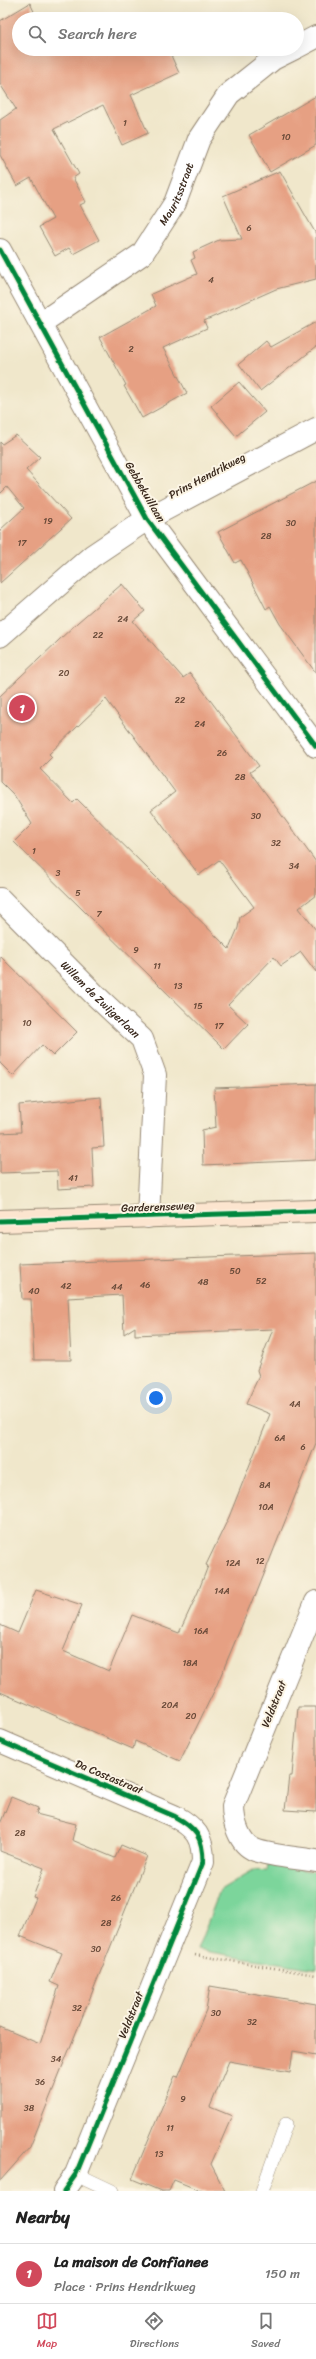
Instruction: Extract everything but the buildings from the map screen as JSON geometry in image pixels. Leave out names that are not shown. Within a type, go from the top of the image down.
[{"type":"main road","name":"Garderenseweg","points":[[0,1221],[316,1211]]},
{"type":"street","points":[[304,43],[316,37]]},
{"type":"street","name":"Mauritsstraat","points":[[41,323],[142,254],[175,203],[199,139],[229,94],[273,59],[279,56]]},
{"type":"street","name":"Gebbekuillaan","points":[[0,250],[147,519],[316,746]]},
{"type":"street","name":"Prins Hendrikweg","points":[[0,636],[92,556],[147,519],[316,429]]},
{"type":"street","name":"Willem de Zwijgerlaan","points":[[0,899],[95,995],[142,1039],[155,1075],[148,1217]]},
{"type":"street","name":"Veldstraat","points":[[316,1602],[233,1806],[238,1830],[254,1850],[316,1861]]},
{"type":"street","name":"Da Costastraat","points":[[0,1740],[174,1816],[193,1828],[202,1843]]},
{"type":"street","name":"Veldstraat","points":[[70,2183],[169,1951],[203,1862],[202,1843]]},
{"type":"lane","points":[[262,2191],[286,2124]]},
{"type":"lane","points":[[70,2183],[112,2191]]},
{"type":"path","points":[[169,1951],[316,1975]]},
{"type":"green space","points":[[268,1864],[316,1872],[316,1969],[197,1950],[220,1890],[253,1870],[267,1871]]},
{"type":"cycle path","points":[[0,250],[147,519],[316,746]]},
{"type":"cycle path","points":[[0,1221],[316,1211]]},
{"type":"cycle path","points":[[0,1741],[182,1820],[197,1834],[203,1853],[203,1862],[76,2174],[64,2191]]},
{"type":"place","name":"La maison de Confianee","points":[[22,708]]}]
